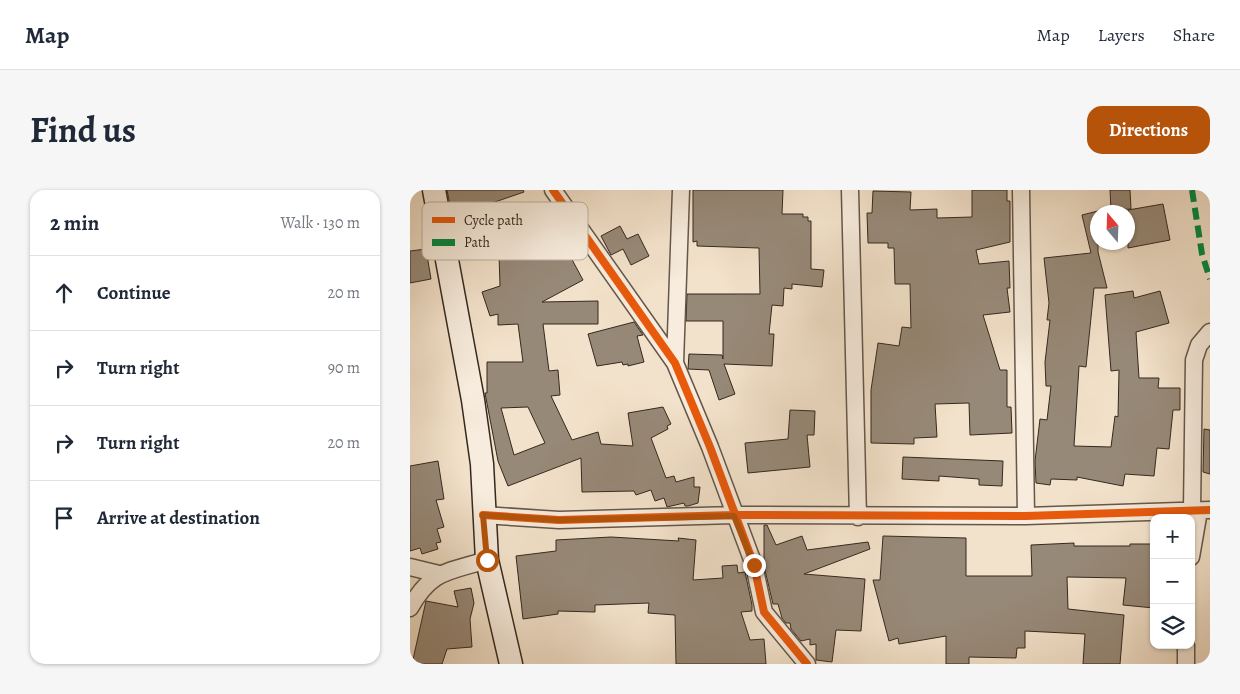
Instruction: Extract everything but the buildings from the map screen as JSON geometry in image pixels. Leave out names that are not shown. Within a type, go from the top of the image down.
[{"type":"main road","points":[[447,260],[473,400],[482,464],[483,515],[487,560],[511,664]]},
{"type":"street","points":[[553,190],[561,202]]},
{"type":"street","points":[[675,363],[680,190]]},
{"type":"street","points":[[850,190],[858,517]]},
{"type":"street","points":[[1021,190],[1026,516]]},
{"type":"street","points":[[588,240],[675,363],[710,447],[734,516],[754,565],[764,612],[807,664]]},
{"type":"street","points":[[1195,537],[1200,511],[1194,360],[1199,344],[1210,332]]},
{"type":"street","points":[[483,515],[559,520],[734,516],[1026,516],[1200,511]]},
{"type":"street","points":[[410,608],[422,587],[439,574],[487,560]]},
{"type":"street","points":[[410,567],[439,574]]},
{"type":"street","points":[[1186,649],[1186,664]]},
{"type":"marked path","points":[[1192,190],[1202,254],[1210,279]]},
{"type":"cycle path","points":[[553,190],[561,202]]},
{"type":"cycle path","points":[[588,240],[675,363],[710,447],[754,565],[764,612],[807,664]]},
{"type":"cycle path","points":[[483,515],[559,520],[734,515],[1026,516],[1210,510]]},
{"type":"route","points":[[487,560],[483,515],[559,520],[734,516],[754,565]]}]
